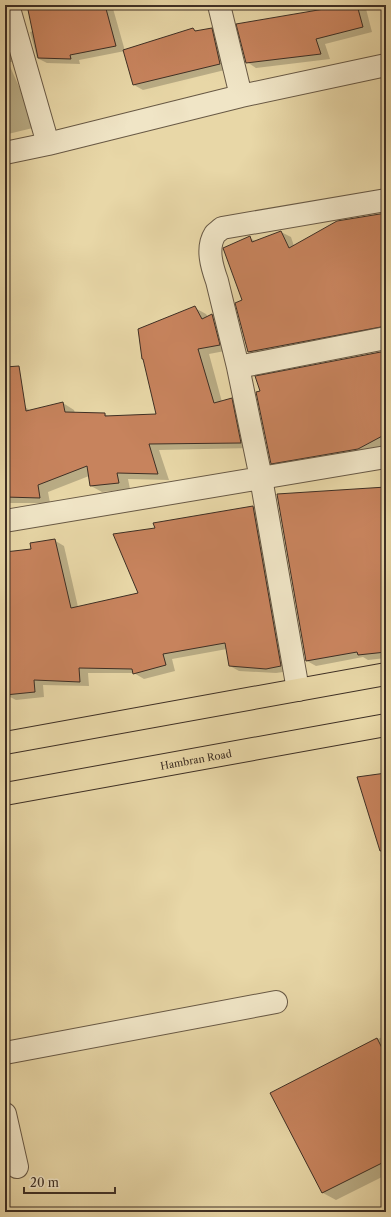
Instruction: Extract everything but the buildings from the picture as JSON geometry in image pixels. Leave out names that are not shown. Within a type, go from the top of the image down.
[{"type":"main road","points":[[5,743],[386,674]]},
{"type":"main road","name":"Hambran Road","points":[[5,794],[386,725]]},
{"type":"street","points":[[8,5],[48,144]]},
{"type":"street","points":[[219,5],[240,96]]},
{"type":"street","points":[[5,153],[48,144],[240,96],[386,65]]},
{"type":"street","points":[[298,690],[261,478],[238,367],[217,281],[212,267],[211,252],[215,234],[222,228],[386,200]]},
{"type":"street","points":[[238,367],[386,338]]},
{"type":"street","points":[[5,521],[386,457]]},
{"type":"street","points":[[5,1053],[276,1002]]},
{"type":"street","points":[[5,1114],[17,1167]]}]
